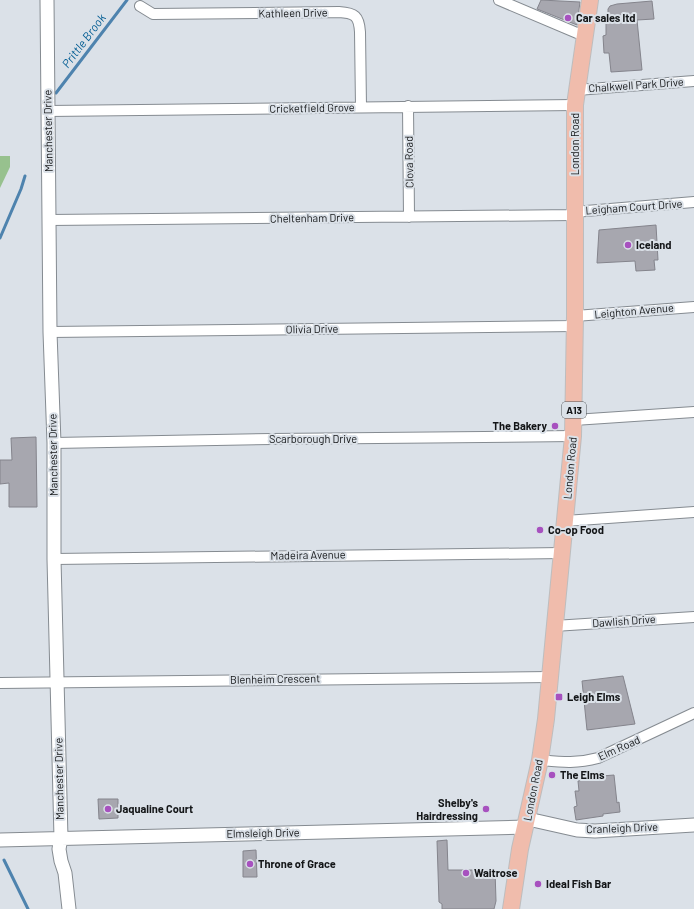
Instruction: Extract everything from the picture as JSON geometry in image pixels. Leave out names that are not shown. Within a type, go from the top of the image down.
[{"type":"main road","name":"London Road","points":[[512,909],[520,849],[540,760],[546,719],[573,436],[576,97],[590,0]]},
{"type":"street","name":"Manchester Drive","points":[[47,0],[50,332],[54,442],[54,559],[61,838],[59,849],[61,862],[65,873],[69,909]]},
{"type":"street","points":[[499,0],[584,36]]},
{"type":"street","name":"Kathleen Drive","points":[[140,6],[153,14],[339,12],[356,16],[359,22],[360,32],[361,107]]},
{"type":"street","name":"Chalkwell Park Drive","points":[[576,97],[694,81]]},
{"type":"street","name":"Cricketfield Grove","points":[[48,112],[408,106],[576,97]]},
{"type":"street","name":"Clova Road","points":[[408,106],[409,217]]},
{"type":"street","name":"Leigham Court Drive","points":[[574,213],[694,202]]},
{"type":"street","name":"Cheltenham Drive","points":[[49,220],[409,217],[574,213]]},
{"type":"street","name":"Leighton Avenue","points":[[575,321],[694,307]]},
{"type":"street","name":"Olivia Drive","points":[[50,332],[575,321]]},
{"type":"street","points":[[574,420],[694,412]]},
{"type":"street","name":"Scarborough Drive","points":[[54,442],[573,436]]},
{"type":"street","points":[[565,521],[694,512]]},
{"type":"street","name":"Madeira Avenue","points":[[54,559],[562,553]]},
{"type":"street","name":"Dawlish Drive","points":[[554,626],[694,617]]},
{"type":"street","name":"Blenheim Crescent","points":[[0,683],[550,677]]},
{"type":"street","name":"Elm Road","points":[[540,760],[569,763],[584,762],[598,758],[694,713]]},
{"type":"street","name":"Elmsleigh Drive","points":[[0,840],[527,823]]},
{"type":"street","name":"Cranleigh Drive","points":[[527,823],[576,830],[595,831],[694,825]]},
{"type":"green space","points":[[0,156],[10,156],[10,167],[0,188]]},
{"type":"building","name":"Car sales ltd","points":[[541,0],[580,2],[577,25],[537,9]]},
{"type":"building","points":[[652,1],[654,19],[637,20],[642,70],[611,72],[609,53],[604,53],[603,36],[606,35],[606,15],[608,15],[608,9],[610,6],[617,4]]},
{"type":"building","name":"Iceland","points":[[656,225],[658,260],[654,260],[655,270],[636,271],[635,261],[597,263],[599,230]]},
{"type":"building","points":[[36,437],[37,507],[9,507],[9,483],[0,484],[0,460],[12,460],[11,438]]},
{"type":"building","points":[[623,676],[635,724],[587,730],[582,681]]},
{"type":"building","points":[[601,772],[602,776],[614,775],[617,803],[619,802],[620,812],[576,820],[574,807],[577,806],[575,791],[579,791],[578,781],[584,780],[584,776],[588,776],[588,774]]},
{"type":"building","name":"Jaqualine Court","points":[[98,799],[118,799],[118,818],[99,819]]},
{"type":"building","name":"Waitrose","points":[[447,840],[448,870],[495,870],[496,901],[494,909],[442,909],[442,904],[439,902],[437,841]]},
{"type":"building","name":"Throne of Grace","points":[[256,850],[257,877],[243,877],[243,851]]},
{"type":"waterway","name":"Prittle Brook","points":[[56,93],[127,0]]},
{"type":"waterway","name":"Prittle Brook","points":[[0,238],[25,176]]},
{"type":"waterway","name":"Prittle Brook","points":[[4,860],[28,909]]},
{"type":"place","name":"Car sales ltd","points":[[568,18]]},
{"type":"place","name":"Iceland","points":[[628,245]]},
{"type":"place","name":"The Bakery","points":[[555,426]]},
{"type":"place","name":"Co-op Food","points":[[540,530]]},
{"type":"place","name":"Leigh Elms","points":[[559,697]]},
{"type":"place","name":"The Elms","points":[[552,775]]},
{"type":"place","name":"Jaqualine Court","points":[[108,809]]},
{"type":"place","name":"Shelby's Hairdressing","points":[[486,809]]},
{"type":"place","name":"Throne of Grace","points":[[250,864]]},
{"type":"place","name":"Waitrose","points":[[466,873]]},
{"type":"place","name":"Ideal Fish Bar","points":[[538,884]]}]
